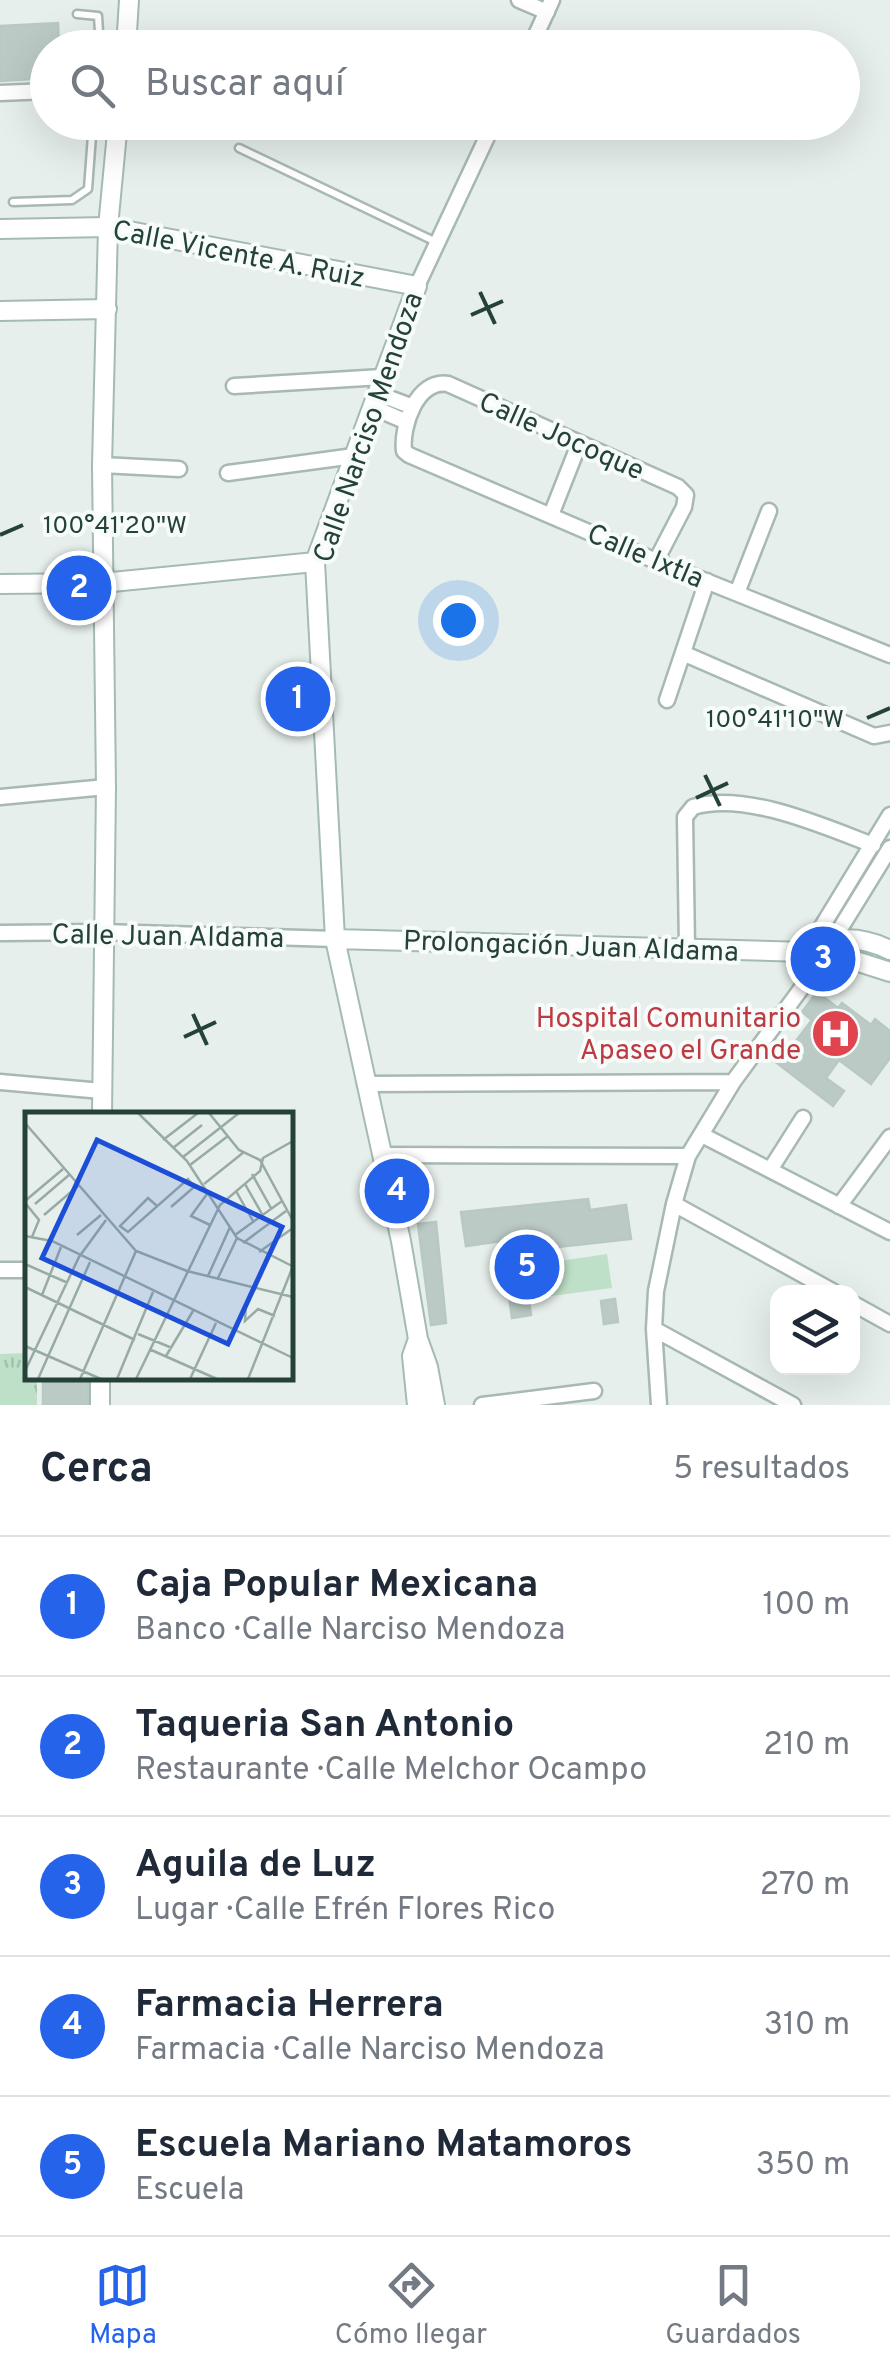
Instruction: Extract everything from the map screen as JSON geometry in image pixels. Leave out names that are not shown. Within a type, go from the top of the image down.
[{"type":"street","points":[[127,30],[129,0]]},
{"type":"street","points":[[520,0],[550,6],[539,30]]},
{"type":"street","points":[[0,93],[30,92]]},
{"type":"street","points":[[102,1112],[106,786],[102,465],[108,226],[116,140]]},
{"type":"street","name":"Calle Narciso Mendoza","points":[[435,1405],[336,939],[315,562],[416,286],[485,140]]},
{"type":"street","name":"Calle Vicente A. Ruiz","points":[[0,229],[108,226],[416,286]]},
{"type":"street","points":[[0,311],[108,309]]},
{"type":"street","name":"Calle Jocoque","points":[[410,414],[421,394],[434,384],[448,384],[678,487],[686,495],[684,507],[656,561]]},
{"type":"street","points":[[234,386],[377,392],[410,414]]},
{"type":"street","name":"Calle Ixtla","points":[[410,414],[404,450],[422,462],[890,655]]},
{"type":"street","points":[[551,515],[578,444]]},
{"type":"street","points":[[228,473],[354,456]]},
{"type":"street","points":[[102,465],[180,469]]},
{"type":"street","points":[[737,593],[768,511]]},
{"type":"street","points":[[0,584],[102,583],[315,562]]},
{"type":"street","points":[[667,700],[707,581]]},
{"type":"street","points":[[684,654],[874,736],[890,734]]},
{"type":"street","points":[[0,797],[106,786]]},
{"type":"street","points":[[687,948],[685,817],[693,807],[725,802],[742,805],[817,824],[872,845]]},
{"type":"street","points":[[819,954],[890,815]]},
{"type":"street","points":[[659,1405],[654,1329],[656,1290],[688,1156],[890,848]]},
{"type":"street","name":"Calle Juan Aldama","points":[[0,934],[102,932],[336,939]]},
{"type":"street","name":"Prolongación Juan Aldama","points":[[336,939],[819,954],[843,956],[890,972]]},
{"type":"street","name":"Prolongación Juan Aldama","points":[[819,954],[864,940],[890,950]]},
{"type":"street","points":[[0,1082],[102,1091]]},
{"type":"street","points":[[365,1084],[733,1082]]},
{"type":"street","points":[[770,1170],[803,1118]]},
{"type":"street","points":[[702,1135],[890,1232]]},
{"type":"street","points":[[839,1206],[890,1137]]},
{"type":"street","points":[[382,1155],[688,1156]]},
{"type":"street","points":[[674,1204],[821,1285]]},
{"type":"street","points":[[860,1307],[890,1324]]},
{"type":"street","points":[[654,1329],[794,1405]]},
{"type":"street","name":"Calle Narciso Mendoza","points":[[417,1405],[412,1356],[418,1339]]},
{"type":"street","points":[[482,1405],[594,1390]]},
{"type":"lane","points":[[77,14],[98,16],[99,30]]},
{"type":"lane","points":[[13,202],[72,200],[88,188],[92,140]]},
{"type":"lane","points":[[240,148],[437,242]]},
{"type":"green space","points":[[607,1254],[612,1288],[551,1296],[546,1263]]},
{"type":"green space","points":[[25,1353],[25,1380],[37,1380],[37,1405],[0,1405],[0,1354]]},
{"type":"building","points":[[58,23],[58,30],[30,30],[30,79],[0,81],[0,26]]},
{"type":"building","points":[[817,992],[838,1008],[842,1003],[871,1025],[875,1019],[890,1031],[890,1058],[871,1084],[839,1060],[826,1078],[844,1091],[833,1106],[769,1057],[777,1043],[789,1050],[812,1020],[802,1012]]},
{"type":"building","points":[[588,1199],[590,1210],[626,1205],[631,1239],[504,1253],[502,1241],[466,1246],[461,1212]]},
{"type":"building","points":[[436,1222],[446,1323],[431,1325],[418,1224]]},
{"type":"building","points":[[527,1287],[531,1315],[512,1318],[508,1289]]},
{"type":"building","points":[[615,1299],[618,1322],[604,1324],[601,1301]]},
{"type":"building","points":[[43,1380],[88,1380],[88,1405],[43,1405]]},
{"type":"place","name":"Taqueria San Antonio","points":[[79,588]]},
{"type":"place","name":"Caja Popular Mexicana","points":[[298,699]]},
{"type":"place","name":"Aguila de Luz","points":[[823,959]]},
{"type":"place","name":"Hospital Comunitario Apaseo el Grande","points":[[836,1033]]},
{"type":"place","name":"Farmacia Herrera","points":[[397,1191]]},
{"type":"place","name":"Escuela Mariano Matamoros","points":[[527,1267]]}]
